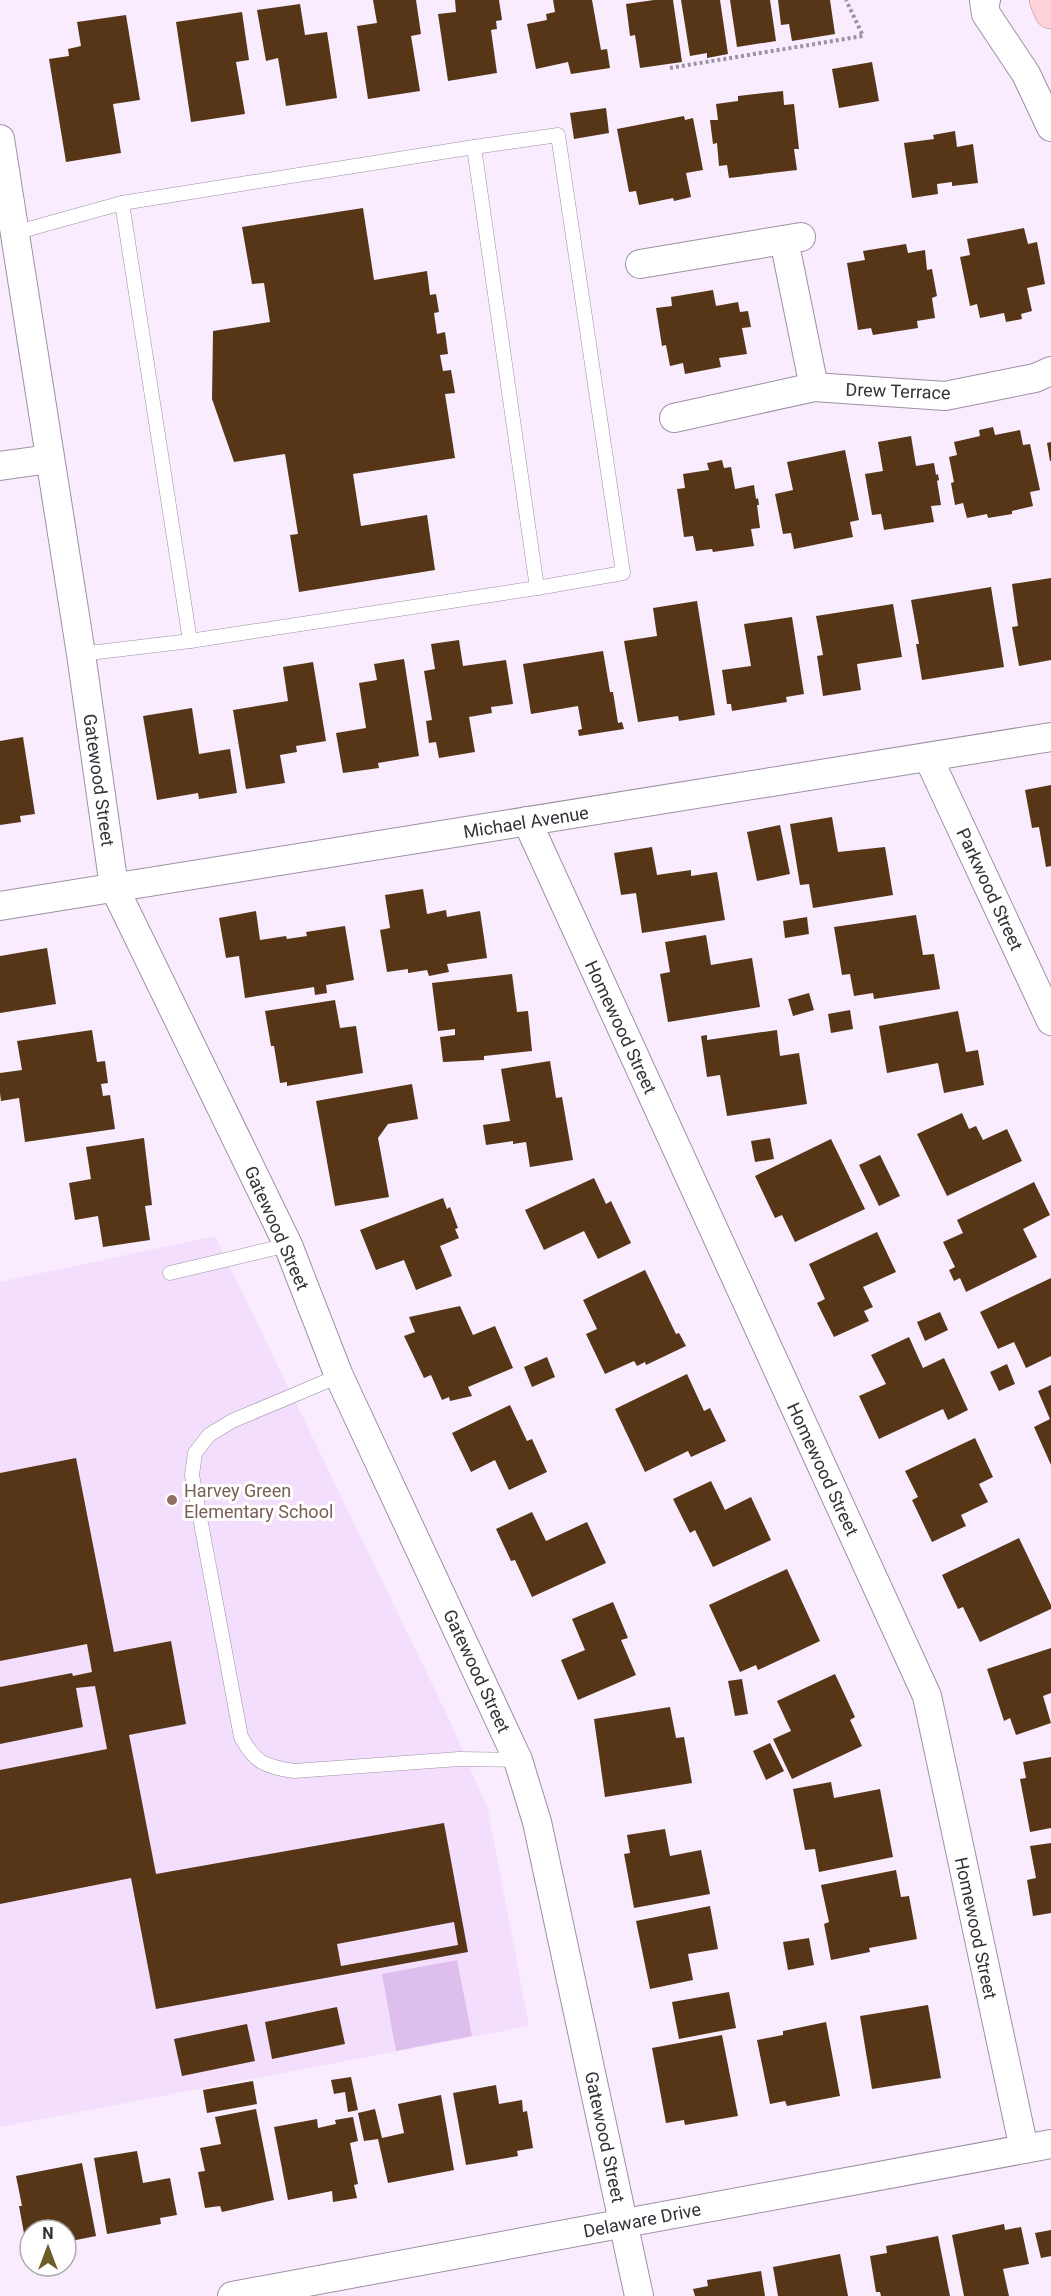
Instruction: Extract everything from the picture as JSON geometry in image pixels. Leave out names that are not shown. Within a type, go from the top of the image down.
[{"type":"main road","points":[[1046,0],[1051,12]]},
{"type":"street","points":[[986,0],[984,1],[986,14],[1026,74],[1051,127]]},
{"type":"street","name":"Gatewood Street","points":[[0,139],[81,654],[114,887],[288,1245],[339,1376],[518,1760],[537,1822],[639,2296]]},
{"type":"street","points":[[640,264],[793,238],[814,387]]},
{"type":"street","name":"Drew Terrace","points":[[674,418],[814,387],[945,396],[1035,378],[1051,371]]},
{"type":"street","points":[[0,466],[49,459]]},
{"type":"street","name":"Michael Avenue","points":[[0,906],[1051,737]]},
{"type":"street","name":"Parkwood Street","points":[[928,757],[1051,1022]]},
{"type":"street","name":"Homewood Street","points":[[527,821],[927,1696],[1024,2149]]},
{"type":"street","name":"Delaware Drive","points":[[232,2296],[1051,2144]]},
{"type":"lane","points":[[15,233],[122,202],[558,135],[623,573],[190,641],[81,654]]},
{"type":"lane","points":[[474,147],[537,588]]},
{"type":"lane","points":[[122,202],[190,641]]},
{"type":"lane","points":[[170,1273],[288,1245]]},
{"type":"lane","points":[[339,1376],[232,1421],[209,1435],[195,1453],[192,1475],[241,1737],[251,1755],[270,1767],[294,1772],[459,1759],[518,1760]]},
{"type":"path","points":[[670,68],[863,36],[846,0]]},
{"type":"shaded area","name":"Harvey Green Elementary School","points":[[215,1236],[449,1719],[488,1810],[529,2026],[0,2127],[0,1282]]},
{"type":"shaded area","points":[[457,1960],[472,2036],[396,2051],[382,1974]]},
{"type":"building","points":[[373,0],[416,0],[421,34],[411,36],[420,91],[368,99],[357,26],[377,23]]},
{"type":"building","points":[[455,0],[499,0],[502,20],[496,21],[497,29],[491,30],[497,73],[448,81],[438,14],[456,12]]},
{"type":"building","points":[[553,0],[592,0],[601,50],[607,49],[610,68],[571,74],[568,62],[536,69],[527,24],[547,20],[546,14],[555,12]]},
{"type":"building","points":[[673,0],[682,62],[640,68],[635,35],[630,36],[626,4]]},
{"type":"building","points":[[681,0],[720,0],[728,54],[707,58],[707,53],[690,56]]},
{"type":"building","points":[[730,0],[770,0],[776,41],[737,47]]},
{"type":"building","points":[[778,0],[830,0],[835,34],[792,41],[789,24],[781,25]]},
{"type":"building","points":[[300,4],[305,35],[327,32],[337,98],[286,106],[278,58],[266,61],[257,10]]},
{"type":"building","points":[[242,12],[249,60],[236,62],[245,114],[191,122],[176,22]]},
{"type":"building","points":[[126,15],[140,100],[113,104],[121,153],[66,162],[49,59],[69,56],[68,49],[81,46],[77,22]]},
{"type":"building","points":[[872,62],[879,101],[839,108],[832,69]]},
{"type":"building","points":[[783,91],[784,105],[794,104],[799,149],[794,149],[797,170],[729,178],[727,165],[719,166],[717,143],[713,144],[710,120],[718,120],[716,104],[738,101],[738,96]]},
{"type":"building","points":[[606,108],[609,133],[574,139],[570,113]]},
{"type":"building","points":[[684,116],[685,120],[693,118],[703,170],[686,173],[691,197],[639,205],[636,191],[629,192],[617,129]]},
{"type":"building","points":[[955,131],[957,147],[973,144],[978,183],[952,186],[952,182],[937,184],[938,194],[912,198],[904,143],[934,139],[933,135]]},
{"type":"building","points":[[363,208],[374,280],[427,271],[430,295],[436,294],[439,312],[434,313],[437,334],[445,332],[448,354],[440,355],[443,371],[451,370],[455,393],[445,394],[455,458],[353,474],[361,526],[427,515],[435,570],[299,592],[290,535],[298,534],[285,454],[234,462],[212,399],[213,331],[270,322],[264,283],[252,284],[242,227]]},
{"type":"building","points":[[1024,228],[1028,244],[1037,242],[1045,284],[1027,288],[1032,311],[1021,314],[1022,319],[1006,322],[1004,313],[980,318],[977,304],[970,306],[960,257],[970,255],[967,239]]},
{"type":"building","points":[[906,244],[908,253],[925,250],[927,270],[932,269],[937,296],[932,298],[935,318],[917,321],[918,328],[873,335],[871,328],[858,330],[847,263],[865,260],[863,251]]},
{"type":"building","points":[[713,290],[716,306],[738,302],[740,312],[748,311],[751,327],[742,328],[747,354],[719,358],[721,367],[685,374],[683,363],[670,366],[666,345],[662,346],[656,308],[672,306],[671,297]]},
{"type":"building","points":[[993,427],[995,435],[1020,430],[1023,445],[1030,444],[1040,490],[1030,492],[1033,506],[1012,511],[1012,514],[988,518],[987,514],[967,518],[963,503],[955,505],[951,483],[954,482],[949,457],[957,455],[954,442],[980,436],[979,430]]},
{"type":"building","points":[[911,436],[916,466],[934,463],[939,480],[937,481],[941,505],[931,506],[934,522],[884,530],[881,514],[872,515],[865,474],[883,471],[878,442]]},
{"type":"building","points":[[1051,442],[1051,461],[1050,461],[1047,443]]},
{"type":"building","points":[[845,450],[859,520],[850,522],[853,537],[794,549],[791,533],[783,534],[775,494],[793,490],[787,462]]},
{"type":"building","points":[[722,460],[724,468],[731,467],[735,489],[754,485],[759,505],[757,505],[760,528],[751,529],[754,546],[713,552],[712,549],[696,551],[693,536],[684,537],[677,489],[685,488],[683,474],[709,470],[707,463]]},
{"type":"building","points":[[1051,578],[1051,660],[1019,666],[1012,627],[1018,626],[1012,584]]},
{"type":"building","points":[[991,587],[1004,667],[922,680],[916,644],[919,644],[911,600]]},
{"type":"building","points":[[697,601],[715,715],[679,721],[678,716],[638,722],[624,641],[657,636],[653,608]]},
{"type":"building","points":[[893,604],[902,657],[857,664],[861,690],[823,696],[817,656],[823,655],[816,616]]},
{"type":"building","points":[[792,617],[804,694],[786,697],[787,702],[732,711],[731,704],[727,704],[722,670],[751,666],[744,624]]},
{"type":"building","points":[[459,640],[463,666],[506,660],[513,704],[491,707],[492,713],[469,717],[475,752],[439,758],[436,742],[429,743],[426,721],[432,720],[424,671],[435,669],[431,644]]},
{"type":"building","points":[[603,651],[618,723],[622,722],[624,729],[579,736],[578,730],[582,729],[578,706],[531,714],[523,664]]},
{"type":"building","points":[[404,659],[419,756],[378,763],[379,768],[343,773],[336,733],[366,728],[359,683],[377,680],[374,664]]},
{"type":"building","points":[[313,662],[326,741],[296,746],[297,752],[280,755],[285,783],[246,789],[233,710],[288,701],[283,667]]},
{"type":"building","points":[[192,708],[199,754],[230,749],[237,793],[199,799],[198,793],[157,800],[143,716]]},
{"type":"building","points":[[23,737],[35,814],[20,816],[21,822],[0,825],[0,741]]},
{"type":"building","points":[[1051,785],[1051,866],[1046,867],[1039,827],[1032,828],[1025,790]]},
{"type":"building","points":[[832,817],[838,852],[885,847],[893,895],[813,908],[809,884],[800,885],[790,824]]},
{"type":"building","points":[[780,825],[790,874],[757,881],[747,832]]},
{"type":"building","points":[[652,847],[657,875],[691,870],[691,876],[717,872],[725,920],[642,933],[636,893],[621,895],[614,853]]},
{"type":"building","points":[[423,889],[427,914],[446,910],[447,917],[480,911],[487,958],[447,964],[449,972],[429,976],[427,970],[408,973],[408,969],[387,972],[380,930],[390,928],[385,895]]},
{"type":"building","points":[[256,911],[260,940],[307,936],[306,932],[345,926],[354,980],[326,985],[327,993],[315,995],[314,987],[245,998],[239,956],[226,958],[219,918]]},
{"type":"building","points":[[916,915],[923,955],[934,954],[940,989],[874,999],[873,993],[854,996],[850,974],[842,975],[834,927]]},
{"type":"building","points":[[807,917],[809,934],[785,938],[783,921]]},
{"type":"building","points":[[706,935],[711,965],[752,958],[760,1007],[668,1022],[660,974],[670,972],[665,942]]},
{"type":"building","points":[[47,948],[56,1004],[0,1013],[0,956]]},
{"type":"building","points":[[512,974],[517,1012],[528,1011],[532,1051],[484,1056],[484,1060],[443,1062],[440,1037],[455,1035],[455,1029],[438,1031],[432,983]]},
{"type":"building","points":[[809,993],[814,1010],[793,1016],[788,999]]},
{"type":"building","points":[[335,1000],[340,1028],[356,1026],[363,1073],[287,1086],[287,1082],[280,1083],[265,1011]]},
{"type":"building","points":[[850,1010],[853,1029],[831,1033],[828,1014]]},
{"type":"building","points":[[958,1011],[966,1052],[978,1050],[984,1085],[944,1093],[938,1063],[887,1073],[879,1026]]},
{"type":"building","points":[[92,1030],[97,1062],[105,1061],[108,1083],[101,1084],[103,1096],[110,1095],[115,1129],[25,1142],[19,1098],[1,1101],[0,1093],[0,1073],[22,1070],[17,1041]]},
{"type":"building","points":[[777,1030],[780,1056],[799,1053],[807,1104],[727,1116],[720,1075],[707,1077],[701,1036],[707,1035],[707,1040]]},
{"type":"building","points":[[550,1061],[556,1098],[562,1097],[573,1160],[530,1167],[526,1142],[513,1144],[513,1141],[486,1145],[483,1125],[510,1121],[501,1069]]},
{"type":"building","points":[[412,1084],[418,1119],[388,1124],[378,1138],[389,1197],[335,1206],[316,1101]]},
{"type":"building","points":[[962,1113],[969,1129],[976,1126],[983,1140],[1007,1129],[1022,1161],[947,1196],[917,1134]]},
{"type":"building","points":[[144,1138],[152,1205],[145,1206],[150,1240],[103,1247],[98,1216],[75,1220],[69,1183],[91,1179],[86,1147]]},
{"type":"building","points":[[770,1138],[774,1159],[755,1162],[751,1141]]},
{"type":"building","points":[[831,1139],[865,1209],[795,1242],[782,1215],[775,1218],[755,1176]]},
{"type":"building","points":[[880,1155],[900,1196],[879,1206],[859,1165]]},
{"type":"building","points":[[594,1178],[606,1204],[611,1201],[631,1243],[598,1259],[584,1231],[544,1250],[525,1210]]},
{"type":"building","points":[[1034,1182],[1050,1215],[1023,1229],[1037,1257],[966,1292],[960,1278],[954,1281],[949,1270],[955,1267],[943,1242],[963,1233],[957,1220]]},
{"type":"building","points":[[443,1198],[447,1209],[450,1207],[458,1228],[455,1229],[459,1238],[440,1246],[452,1276],[416,1290],[404,1260],[376,1270],[360,1230]]},
{"type":"building","points":[[877,1232],[896,1272],[863,1287],[873,1307],[864,1311],[869,1321],[834,1337],[817,1303],[825,1299],[809,1264]]},
{"type":"building","points":[[645,1270],[676,1334],[679,1333],[686,1346],[646,1365],[645,1362],[637,1366],[634,1361],[605,1374],[586,1334],[597,1329],[583,1300]]},
{"type":"building","points":[[1051,1278],[1051,1356],[1026,1368],[1014,1342],[998,1349],[980,1312]]},
{"type":"building","points":[[460,1306],[473,1335],[495,1326],[513,1368],[468,1387],[472,1396],[450,1401],[449,1397],[442,1400],[431,1375],[424,1378],[404,1336],[415,1332],[409,1317]]},
{"type":"building","points":[[940,1312],[948,1330],[925,1341],[917,1322]]},
{"type":"building","points":[[909,1337],[923,1368],[944,1358],[968,1410],[948,1420],[943,1409],[879,1439],[859,1396],[886,1384],[871,1355]]},
{"type":"building","points":[[547,1357],[555,1377],[532,1387],[524,1367]]},
{"type":"building","points":[[1007,1364],[1015,1384],[999,1391],[990,1372]]},
{"type":"building","points":[[687,1374],[704,1411],[710,1408],[726,1441],[691,1457],[688,1451],[645,1472],[615,1409]]},
{"type":"building","points":[[1051,1385],[1051,1465],[1034,1427],[1050,1419],[1038,1391]]},
{"type":"building","points":[[510,1405],[527,1441],[532,1439],[547,1472],[509,1490],[495,1460],[471,1472],[452,1433]]},
{"type":"building","points":[[975,1438],[993,1477],[979,1484],[988,1502],[961,1515],[966,1526],[932,1542],[912,1500],[918,1497],[905,1471]]},
{"type":"building","points":[[76,1458],[114,1652],[171,1641],[186,1724],[129,1735],[156,1874],[444,1823],[468,1952],[156,2009],[131,1878],[0,1904],[0,1770],[107,1749],[95,1686],[76,1688],[83,1727],[0,1744],[0,1687],[72,1673],[73,1676],[92,1672],[87,1644],[0,1661],[0,1473]],"holes":[[[454,1922],[458,1945],[341,1966],[337,1944]]]},
{"type":"building","points":[[711,1481],[725,1510],[751,1497],[771,1540],[713,1567],[695,1530],[690,1533],[673,1499]]},
{"type":"building","points":[[532,1512],[546,1541],[587,1522],[606,1563],[532,1597],[515,1560],[511,1561],[496,1529]]},
{"type":"building","points":[[1019,1538],[1051,1609],[980,1642],[963,1607],[958,1609],[942,1575]]},
{"type":"building","points":[[787,1569],[820,1641],[758,1670],[756,1665],[740,1672],[709,1605]]},
{"type":"building","points":[[613,1602],[628,1638],[621,1640],[636,1675],[578,1700],[561,1660],[585,1650],[572,1619]]},
{"type":"building","points":[[1051,1648],[1051,1693],[1043,1696],[1051,1723],[1016,1735],[1010,1718],[1004,1721],[987,1669]]},
{"type":"building","points":[[835,1674],[855,1717],[850,1720],[862,1746],[792,1779],[773,1739],[791,1731],[777,1701]]},
{"type":"building","points":[[742,1679],[748,1714],[735,1716],[728,1681]]},
{"type":"building","points":[[670,1707],[676,1738],[684,1737],[692,1783],[605,1797],[594,1719]]},
{"type":"building","points":[[770,1743],[784,1771],[766,1780],[753,1751]]},
{"type":"building","points":[[1051,1757],[1051,1828],[1030,1832],[1020,1779],[1026,1778],[1023,1762]]},
{"type":"building","points":[[831,1782],[834,1798],[880,1789],[893,1857],[819,1872],[815,1849],[805,1850],[793,1789]]},
{"type":"building","points":[[665,1829],[670,1856],[701,1850],[710,1894],[634,1908],[624,1854],[630,1853],[627,1835]]},
{"type":"building","points":[[1051,1843],[1051,1913],[1033,1916],[1027,1880],[1036,1878],[1030,1846]]},
{"type":"building","points":[[896,1870],[901,1897],[909,1896],[917,1939],[869,1948],[870,1952],[831,1960],[824,1924],[829,1922],[821,1885]]},
{"type":"building","points":[[710,1906],[718,1949],[688,1954],[693,1980],[650,1989],[636,1921]]},
{"type":"building","points":[[809,1938],[814,1965],[788,1970],[783,1942]]},
{"type":"building","points":[[729,1992],[736,2028],[679,2039],[672,2002]]},
{"type":"building","points":[[928,2005],[941,2078],[872,2089],[860,2016]]},
{"type":"building","points":[[337,2007],[345,2044],[272,2059],[265,2022]]},
{"type":"building","points":[[826,2022],[840,2096],[787,2106],[785,2101],[770,2104],[757,2040],[783,2035],[783,2031]]},
{"type":"building","points":[[247,2024],[255,2061],[182,2076],[174,2039]]},
{"type":"building","points":[[722,2035],[738,2116],[685,2125],[684,2120],[666,2123],[652,2048]]},
{"type":"building","points":[[351,2077],[358,2110],[348,2112],[345,2092],[334,2094],[331,2080]]},
{"type":"building","points":[[253,2081],[257,2104],[207,2113],[203,2090]]},
{"type":"building","points":[[496,2085],[499,2104],[522,2100],[523,2112],[527,2111],[533,2148],[517,2151],[518,2156],[466,2165],[453,2093]]},
{"type":"building","points":[[441,2095],[454,2170],[388,2183],[378,2139],[364,2141],[358,2113],[375,2109],[382,2138],[404,2133],[398,2104]]},
{"type":"building","points":[[256,2109],[274,2200],[222,2212],[220,2206],[205,2208],[198,2172],[205,2171],[200,2148],[221,2144],[215,2117]]},
{"type":"building","points":[[353,2117],[358,2141],[350,2143],[358,2184],[354,2185],[357,2198],[333,2202],[332,2191],[288,2200],[274,2127],[317,2119],[318,2128],[336,2124],[335,2120]]},
{"type":"building","points":[[137,2151],[143,2183],[170,2178],[177,2215],[160,2218],[161,2224],[107,2234],[94,2158]]},
{"type":"building","points":[[82,2163],[96,2236],[78,2240],[78,2218],[21,2218],[19,2206],[22,2206],[16,2176]]},
{"type":"building","points":[[1004,2224],[1005,2230],[1021,2227],[1029,2264],[1003,2269],[1009,2296],[964,2296],[952,2235]]},
{"type":"building","points":[[1051,2230],[1051,2256],[1041,2258],[1035,2233]]},
{"type":"building","points":[[938,2236],[950,2296],[881,2296],[880,2292],[876,2292],[870,2256],[887,2253],[886,2246]]},
{"type":"building","points":[[840,2254],[848,2296],[778,2296],[773,2267]]},
{"type":"building","points":[[761,2271],[765,2296],[695,2296],[693,2289],[708,2286],[707,2280]]},
{"type":"place","name":"Harvey Green Elementary School","points":[[172,1500]]}]
